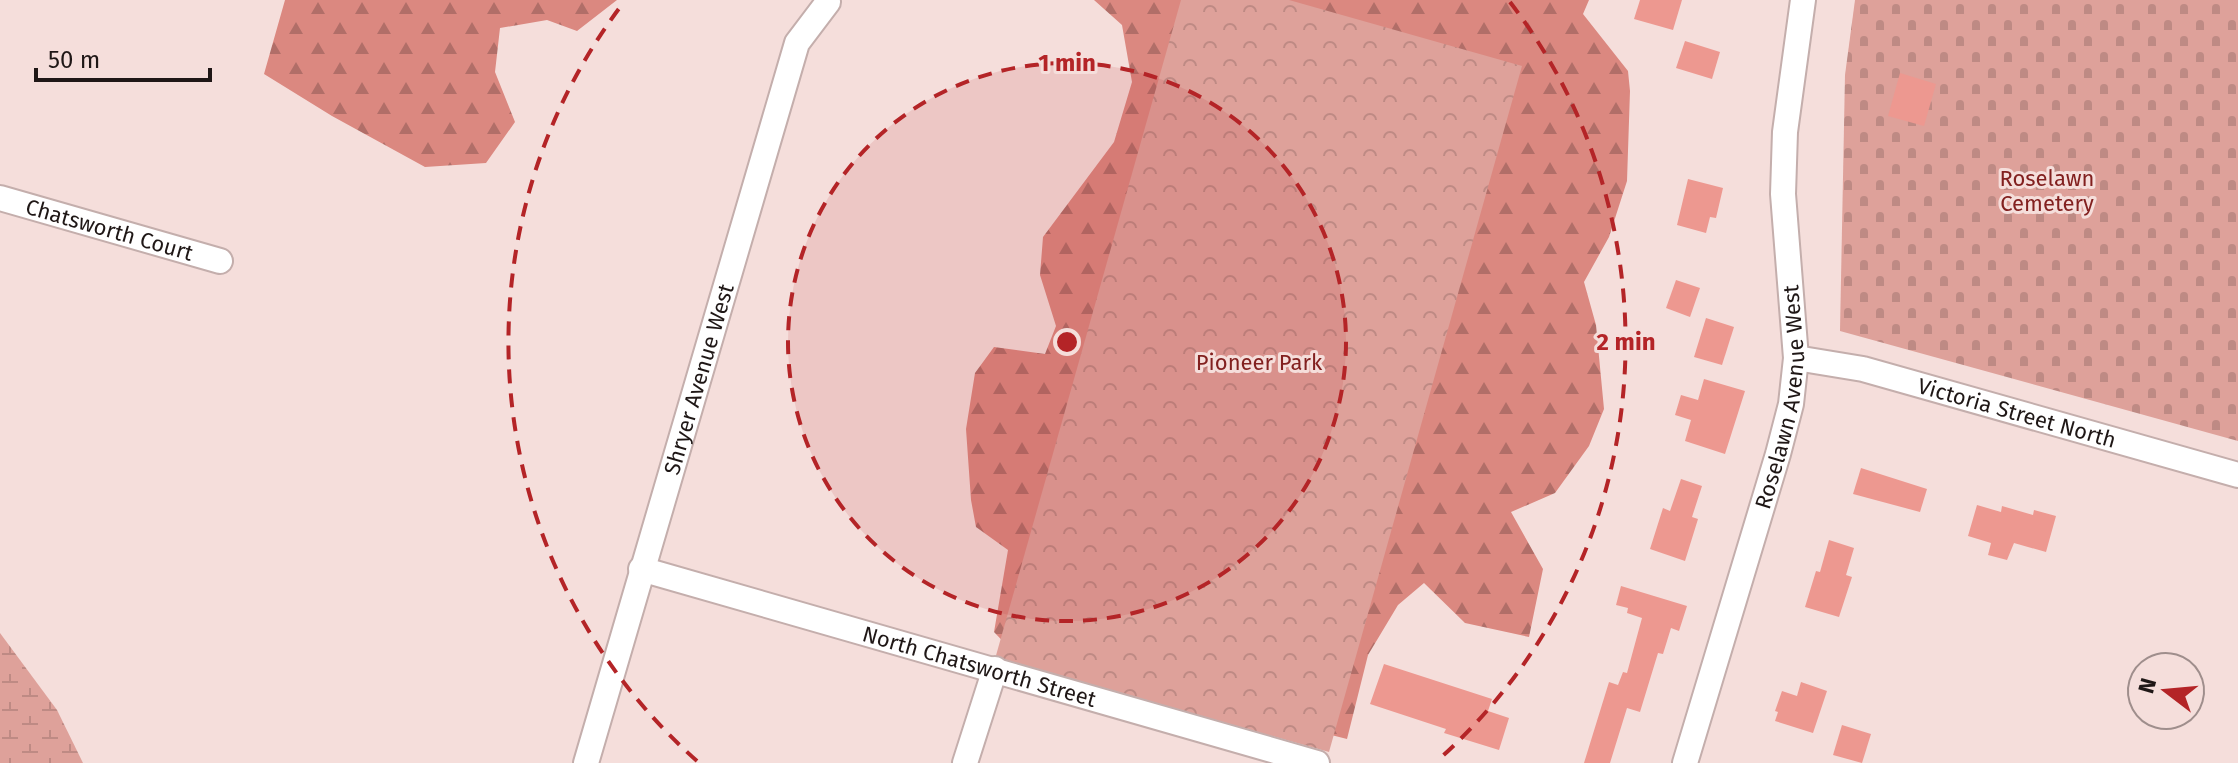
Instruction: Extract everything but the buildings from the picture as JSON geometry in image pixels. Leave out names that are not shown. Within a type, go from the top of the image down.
[{"type":"street","name":"Shryer Avenue West","points":[[586,763],[797,43],[828,2]]},
{"type":"street","name":"Roselawn Avenue West","points":[[1685,763],[1791,404],[1796,358],[1783,194],[1785,132],[1801,10]]},
{"type":"street","name":"Chatsworth Court","points":[[0,198],[220,261]]},
{"type":"street","name":"Victoria Street North","points":[[1796,358],[1863,369],[2238,475]]},
{"type":"street","name":"North Chatsworth Street","points":[[641,569],[1317,763]]},
{"type":"street","points":[[965,763],[995,669]]},
{"type":"green space","points":[[285,0],[617,0],[577,31],[547,20],[500,28],[495,72],[515,122],[486,163],[425,167],[264,74]]},
{"type":"green space","name":"Pioneer Park","points":[[1094,0],[1589,0],[1583,14],[1628,71],[1627,181],[1609,237],[1584,282],[1596,325],[1604,409],[1589,446],[1555,493],[1511,512],[1543,569],[1529,637],[1465,623],[1424,583],[1398,605],[1368,655],[1347,739],[1016,655],[994,632],[1008,550],[976,527],[966,429],[975,373],[994,347],[1045,354],[1056,326],[1040,275],[1043,237],[1114,142],[1132,82],[1122,25]]},
{"type":"green space","name":"Pioneer Park","points":[[1181,0],[1289,0],[1522,66],[1329,752],[995,659]]},
{"type":"green space","name":"Roselawn Cemetery","points":[[1855,0],[2238,0],[2238,441],[1840,331],[1845,75]]},
{"type":"green space","points":[[0,633],[57,710],[83,763],[0,763]]}]
